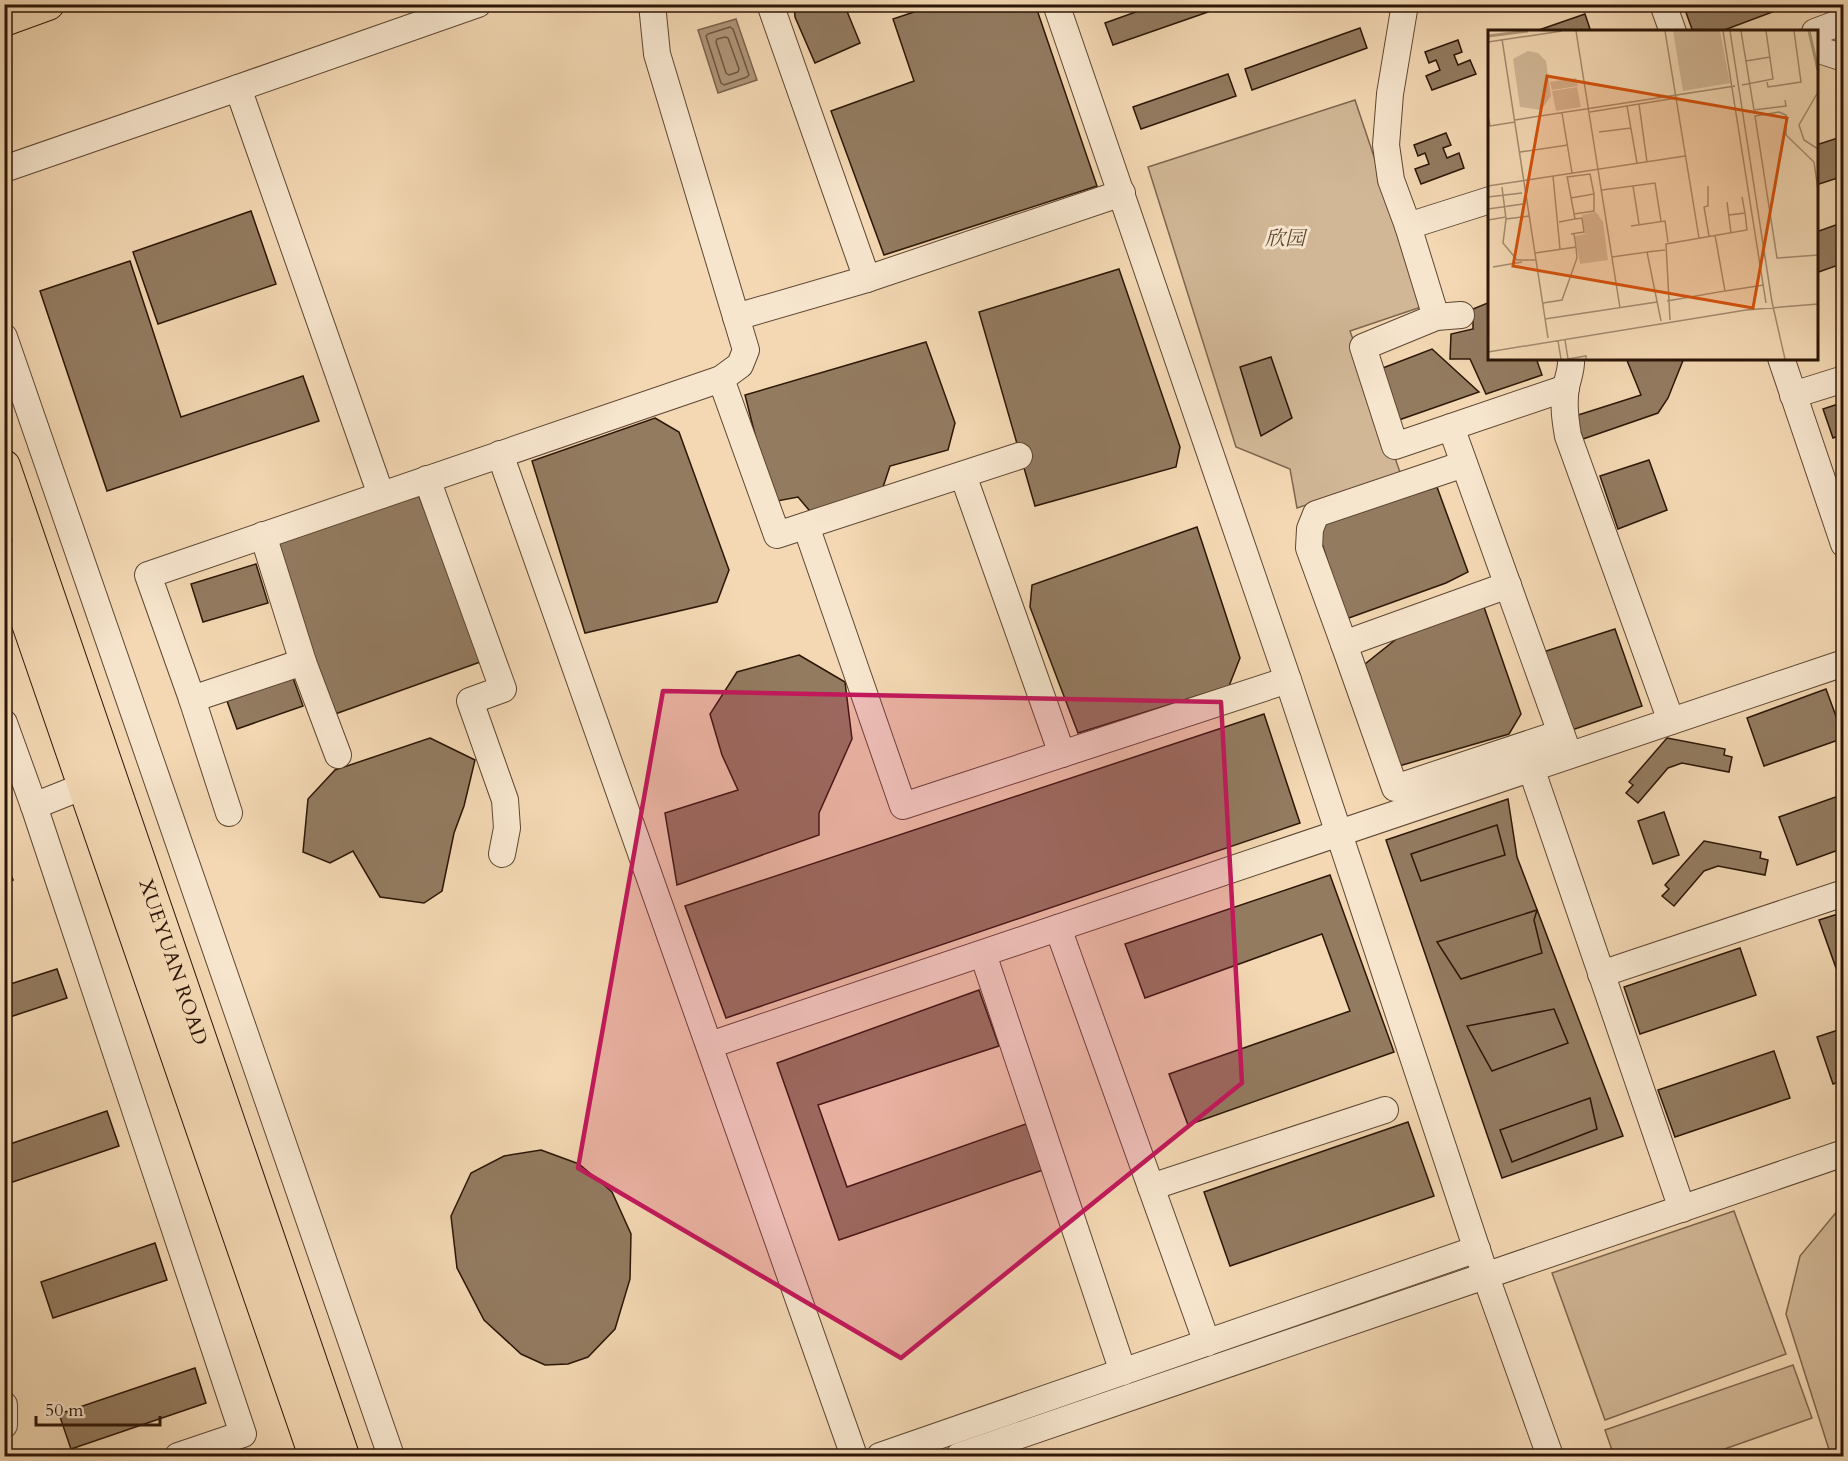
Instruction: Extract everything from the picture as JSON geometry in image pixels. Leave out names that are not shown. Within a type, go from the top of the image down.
[{"type":"main road","points":[[4,20],[48,4]]},
{"type":"main road","name":"XUEYUAN ROAD","points":[[4,466],[344,1456]]},
{"type":"main road","name":"XUEYUAN ROAD","points":[[4,554],[315,1456]]},
{"type":"lane","points":[[4,169],[478,4]]},
{"type":"lane","points":[[229,813],[148,575],[722,379],[740,366],[746,350],[657,54],[652,4]]},
{"type":"lane","points":[[770,4],[867,279]]},
{"type":"lane","points":[[1056,4],[1288,680],[1486,1276],[1550,1456]]},
{"type":"lane","points":[[1405,4],[1390,94],[1386,145],[1391,180],[1436,317]]},
{"type":"lane","points":[[1663,4],[1672,30]]},
{"type":"lane","points":[[1818,31],[1844,21]]},
{"type":"lane","points":[[1818,50],[1844,58]]},
{"type":"lane","points":[[238,88],[381,495]]},
{"type":"lane","points":[[736,316],[867,279],[1122,193]]},
{"type":"lane","points":[[1408,226],[1488,201]]},
{"type":"lane","points":[[1461,315],[1436,317],[1363,347],[1395,446],[1566,388]]},
{"type":"lane","points":[[4,337],[391,1456]]},
{"type":"lane","points":[[1571,360],[1564,413],[1568,436],[1671,721]]},
{"type":"lane","points":[[1782,360],[1844,544]]},
{"type":"lane","points":[[722,379],[777,536],[1019,456]]},
{"type":"lane","points":[[1793,395],[1844,379]]},
{"type":"lane","points":[[1451,427],[1565,745]]},
{"type":"lane","points":[[500,454],[854,1456]]},
{"type":"lane","points":[[1464,464],[1316,514],[1310,529],[1309,548],[1395,788],[1671,721],[1844,663]]},
{"type":"lane","points":[[963,475],[1062,754]]},
{"type":"lane","points":[[427,479],[503,689],[470,701],[505,800],[507,828],[502,854]]},
{"type":"lane","points":[[806,526],[903,806],[1288,680]]},
{"type":"lane","points":[[263,536],[303,662],[338,755]]},
{"type":"lane","points":[[1344,644],[1508,585]]},
{"type":"lane","points":[[192,699],[303,662]]},
{"type":"lane","points":[[4,723],[34,806],[243,1434],[177,1456]]},
{"type":"lane","points":[[710,1045],[1531,768],[1565,745]]},
{"type":"lane","points":[[1531,768],[1682,1209]]},
{"type":"lane","points":[[34,806],[84,786]]},
{"type":"lane","points":[[1601,974],[1844,893]]},
{"type":"lane","points":[[1058,928],[1207,1343]]},
{"type":"lane","points":[[983,954],[1124,1372]]},
{"type":"lane","points":[[1151,1187],[1385,1110]]},
{"type":"lane","points":[[959,1456],[1844,1153]]},
{"type":"lane","points":[[880,1456],[1477,1249]]},
{"type":"lane","points":[[4,1405],[4,1425]]},
{"type":"highlighted area","points":[[663,691],[1221,702],[1242,1083],[901,1358],[578,1168]]},
{"type":"green space","name":"欣园","points":[[1355,100],[1424,306],[1350,331],[1400,472],[1383,480],[1297,508],[1290,469],[1236,447],[1148,167]]},
{"type":"green space","points":[[1843,1204],[1844,1456],[1831,1456],[1786,1314],[1800,1256]]},
{"type":"green space","points":[[1734,1211],[1786,1354],[1605,1420],[1552,1273]]},
{"type":"green space","points":[[1793,1365],[1812,1418],[1705,1456],[1614,1456],[1605,1430]]},
{"type":"water","points":[[736,19],[757,80],[718,93],[698,30]]},
{"type":"building","points":[[794,4],[844,4],[860,43],[815,63],[795,17]]},
{"type":"building","points":[[938,4],[1035,4],[1097,186],[884,255],[831,111],[914,81],[893,19]]},
{"type":"building","points":[[1158,4],[1206,4],[1208,12],[1113,45],[1105,23]]},
{"type":"building","points":[[1683,4],[1773,4],[1775,11],[1724,30],[1692,30]]},
{"type":"building","points":[[1585,14],[1590,30],[1539,30]]},
{"type":"building","points":[[1360,28],[1367,48],[1252,90],[1245,69]]},
{"type":"building","points":[[1458,40],[1462,52],[1454,55],[1458,65],[1470,60],[1476,74],[1432,90],[1426,76],[1440,70],[1436,60],[1429,63],[1425,52]]},
{"type":"building","points":[[1228,74],[1236,96],[1141,129],[1133,107]]},
{"type":"building","points":[[1446,133],[1451,145],[1443,148],[1447,158],[1459,153],[1464,168],[1421,184],[1415,169],[1429,164],[1425,153],[1418,156],[1414,145]]},
{"type":"building","points":[[1844,136],[1844,176],[1818,184],[1818,144]]},
{"type":"building","points":[[251,211],[276,284],[158,324],[133,252]]},
{"type":"building","points":[[1844,222],[1844,263],[1818,272],[1818,231]]},
{"type":"building","points":[[130,261],[181,417],[303,376],[319,421],[107,491],[40,291]]},
{"type":"building","points":[[1119,269],[1180,447],[1176,467],[1035,506],[979,312]]},
{"type":"building","points":[[1488,303],[1488,360],[1537,360],[1542,375],[1486,394],[1470,359],[1450,359],[1451,334],[1473,329],[1473,309]]},
{"type":"building","points":[[926,342],[955,423],[948,450],[890,466],[878,502],[814,516],[798,497],[772,502],[745,395]]},
{"type":"building","points":[[1432,349],[1479,392],[1396,421],[1375,371]]},
{"type":"building","points":[[1271,357],[1292,418],[1261,436],[1240,367]]},
{"type":"building","points":[[1627,360],[1683,360],[1668,398],[1658,413],[1583,439],[1575,416],[1641,395]]},
{"type":"building","points":[[1844,402],[1844,434],[1833,438],[1823,409]]},
{"type":"building","points":[[655,418],[679,432],[729,570],[717,602],[585,633],[532,461]]},
{"type":"building","points":[[1649,460],[1667,510],[1618,529],[1600,476]]},
{"type":"building","points":[[1437,487],[1468,572],[1446,583],[1346,619],[1316,525]]},
{"type":"building","points":[[419,496],[483,661],[324,718],[274,542]]},
{"type":"building","points":[[1197,527],[1240,658],[1229,686],[1078,733],[1030,607],[1032,585]]},
{"type":"building","points":[[256,564],[268,603],[203,622],[191,584]]},
{"type":"building","points":[[1484,607],[1521,714],[1509,734],[1399,766],[1365,664],[1409,629]]},
{"type":"building","points":[[1615,629],[1642,706],[1566,732],[1540,653]]},
{"type":"building","points":[[799,655],[845,682],[852,739],[819,813],[819,835],[677,885],[665,813],[738,790],[722,755],[710,714],[737,672]]},
{"type":"building","points":[[293,678],[303,706],[237,729],[227,701]]},
{"type":"building","points":[[1826,689],[1844,738],[1764,766],[1747,718]]},
{"type":"building","points":[[1264,714],[1300,823],[726,1018],[685,906]]},
{"type":"building","points":[[430,738],[475,760],[464,806],[454,833],[442,891],[424,903],[380,897],[353,851],[330,863],[303,852],[308,799],[335,770]]},
{"type":"building","points":[[1667,738],[1725,749],[1724,755],[1732,757],[1729,772],[1682,763],[1668,768],[1638,803],[1626,793],[1633,785],[1629,782]]},
{"type":"building","points":[[1844,794],[1844,848],[1797,865],[1779,817]]},
{"type":"building","points":[[1508,799],[1517,857],[1623,1136],[1502,1178],[1386,840]]},
{"type":"building","points":[[1664,812],[1679,855],[1653,864],[1638,821]]},
{"type":"building","points":[[1497,825],[1505,855],[1421,881],[1411,854]]},
{"type":"building","points":[[1704,841],[1761,852],[1760,858],[1768,860],[1765,875],[1718,866],[1704,871],[1674,906],[1662,896],[1669,889],[1665,885]]},
{"type":"building","points":[[4,856],[13,880],[4,883]]},
{"type":"building","points":[[1330,875],[1394,1052],[1188,1125],[1169,1074],[1350,1011],[1322,934],[1145,998],[1125,944]]},
{"type":"building","points":[[1537,910],[1534,920],[1542,953],[1461,979],[1437,942]]},
{"type":"building","points":[[1844,912],[1844,966],[1836,968],[1819,920]]},
{"type":"building","points":[[1740,948],[1756,995],[1640,1034],[1624,987]]},
{"type":"building","points":[[57,969],[67,998],[4,1019],[4,986]]},
{"type":"building","points":[[979,990],[999,1046],[818,1105],[847,1187],[1026,1124],[1043,1170],[839,1240],[777,1063]]},
{"type":"building","points":[[1554,1009],[1568,1043],[1492,1071],[1467,1026]]},
{"type":"building","points":[[1844,1028],[1844,1080],[1833,1084],[1817,1037]]},
{"type":"building","points":[[1774,1051],[1790,1098],[1675,1137],[1658,1090]]},
{"type":"building","points":[[1590,1098],[1597,1129],[1512,1162],[1500,1130]]},
{"type":"building","points":[[107,1111],[119,1146],[4,1185],[4,1146]]},
{"type":"building","points":[[1408,1122],[1434,1196],[1230,1266],[1204,1192]]},
{"type":"building","points":[[541,1150],[579,1164],[612,1192],[631,1234],[630,1279],[615,1329],[588,1357],[568,1364],[545,1365],[521,1354],[484,1320],[457,1268],[451,1216],[471,1173],[504,1156]]},
{"type":"building","points":[[155,1243],[167,1280],[53,1318],[41,1282]]},
{"type":"building","points":[[195,1368],[206,1403],[71,1449],[59,1414]]}]
